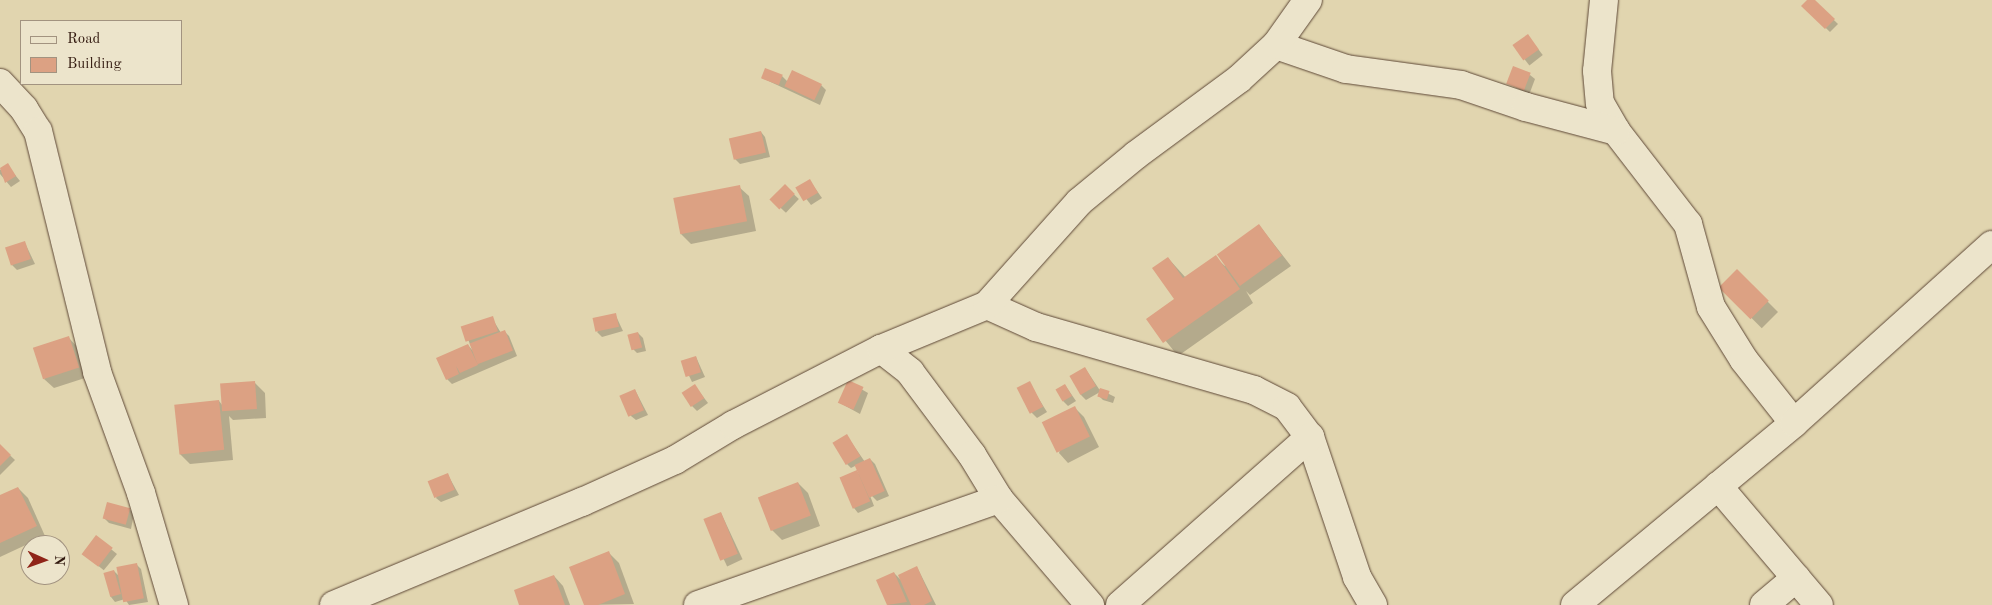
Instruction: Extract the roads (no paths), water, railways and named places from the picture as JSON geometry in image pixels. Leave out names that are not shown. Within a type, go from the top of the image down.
[{"type":"street","points":[[334,605],[582,502],[675,460],[733,425],[881,349],[987,305],[1079,202],[1136,154],[1239,79],[1276,45],[1308,0]]},
{"type":"street","points":[[1604,0],[1597,72],[1600,103],[1616,132],[1688,224],[1711,307],[1744,360],[1794,423]]},
{"type":"street","points":[[1276,45],[1346,69],[1461,85],[1526,107],[1616,132]]},
{"type":"street","points":[[0,83],[24,109],[38,131],[97,372],[138,484],[174,605]]},
{"type":"street","points":[[1574,605],[1794,423],[1992,245]]},
{"type":"street","points":[[987,305],[1036,327],[1254,390],[1287,408],[1310,437],[1357,577],[1373,605]]},
{"type":"street","points":[[881,349],[910,372],[928,394],[999,499],[1090,605]]},
{"type":"street","points":[[1120,605],[1310,437]]},
{"type":"street","points":[[1718,486],[1819,605]]},
{"type":"street","points":[[698,605],[999,499]]},
{"type":"street","points":[[1764,605],[1796,578]]}]
